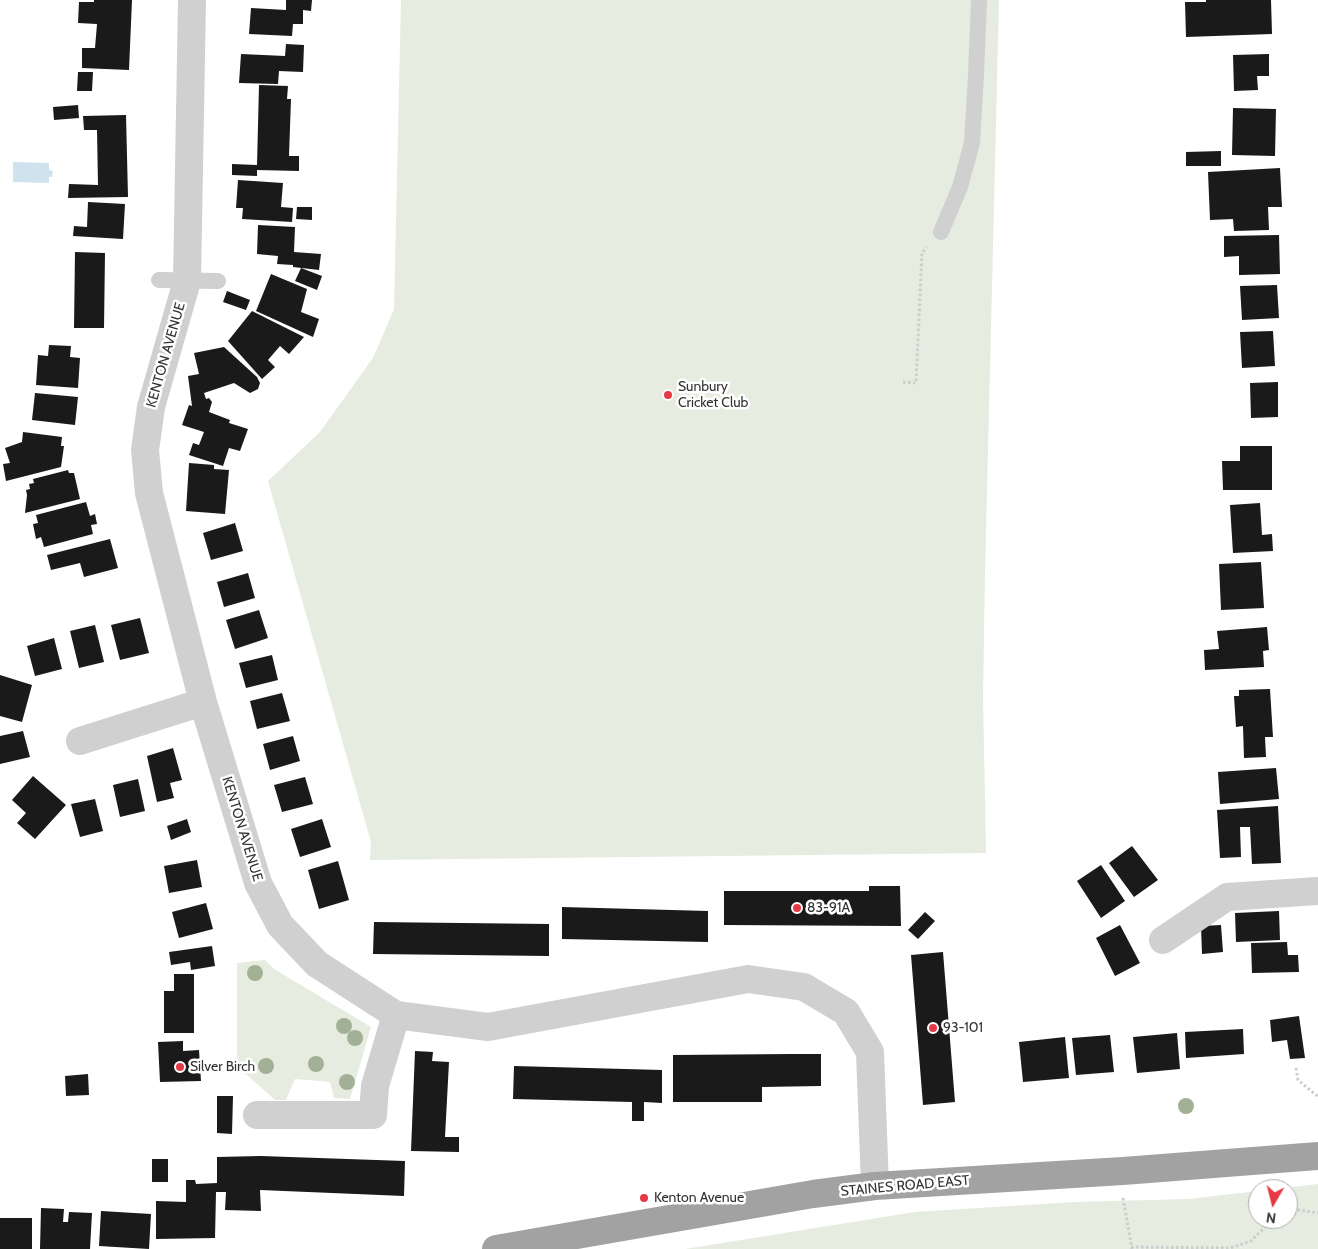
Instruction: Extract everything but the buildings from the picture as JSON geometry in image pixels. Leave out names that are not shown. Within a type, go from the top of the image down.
[{"type":"highway","name":"STAINES ROAD EAST","points":[[496,1249],[813,1194],[875,1186],[1123,1171],[1318,1156]]},
{"type":"street","name":"KENTON AVENUE","points":[[192,0],[187,281],[151,407],[145,450],[149,493],[203,702],[258,883],[280,925],[317,964],[396,1015],[488,1026],[748,979],[804,987],[846,1012],[870,1052],[875,1186]]},
{"type":"street","points":[[80,741],[203,702]]},
{"type":"street","points":[[1163,940],[1227,897],[1318,891]]},
{"type":"street","points":[[257,1115],[373,1115],[375,1086],[396,1015]]},
{"type":"lane","points":[[941,232],[960,187],[972,143],[979,0]]},
{"type":"lane","points":[[159,280],[218,281]]},
{"type":"path","points":[[903,382],[916,383],[922,253],[941,232]]},
{"type":"path","points":[[1296,1068],[1298,1080],[1318,1095]]},
{"type":"path","points":[[1123,1171],[1123,1204],[1132,1248],[1230,1248],[1251,1240],[1263,1229]]},
{"type":"path","points":[[1298,1210],[1318,1212]]},
{"type":"shaded area","name":"Sunbury Cricket Club","points":[[401,0],[999,0],[983,697],[986,853],[370,860],[371,842],[268,481],[320,432],[373,358],[394,309]]},
{"type":"shaded area","points":[[265,960],[274,969],[371,1027],[350,1099],[334,1098],[330,1082],[295,1079],[286,1100],[275,1100],[237,1066],[237,963]]},
{"type":"shaded area","points":[[1318,1184],[1318,1249],[685,1249],[915,1212],[1075,1202],[1188,1199],[1248,1192],[1248,1229],[1298,1229],[1298,1186]]},
{"type":"water","points":[[13,162],[49,163],[49,170],[53,171],[52,177],[49,177],[49,183],[13,182]]},
{"type":"place","name":"Sunbury Cricket Club","points":[[668,395]]},
{"type":"place","name":"83-91A","points":[[797,908]]},
{"type":"place","name":"93-101","points":[[933,1028]]},
{"type":"place","name":"Silver Birch","points":[[180,1067]]},
{"type":"place","name":"Kenton Avenue","points":[[644,1198]]}]
